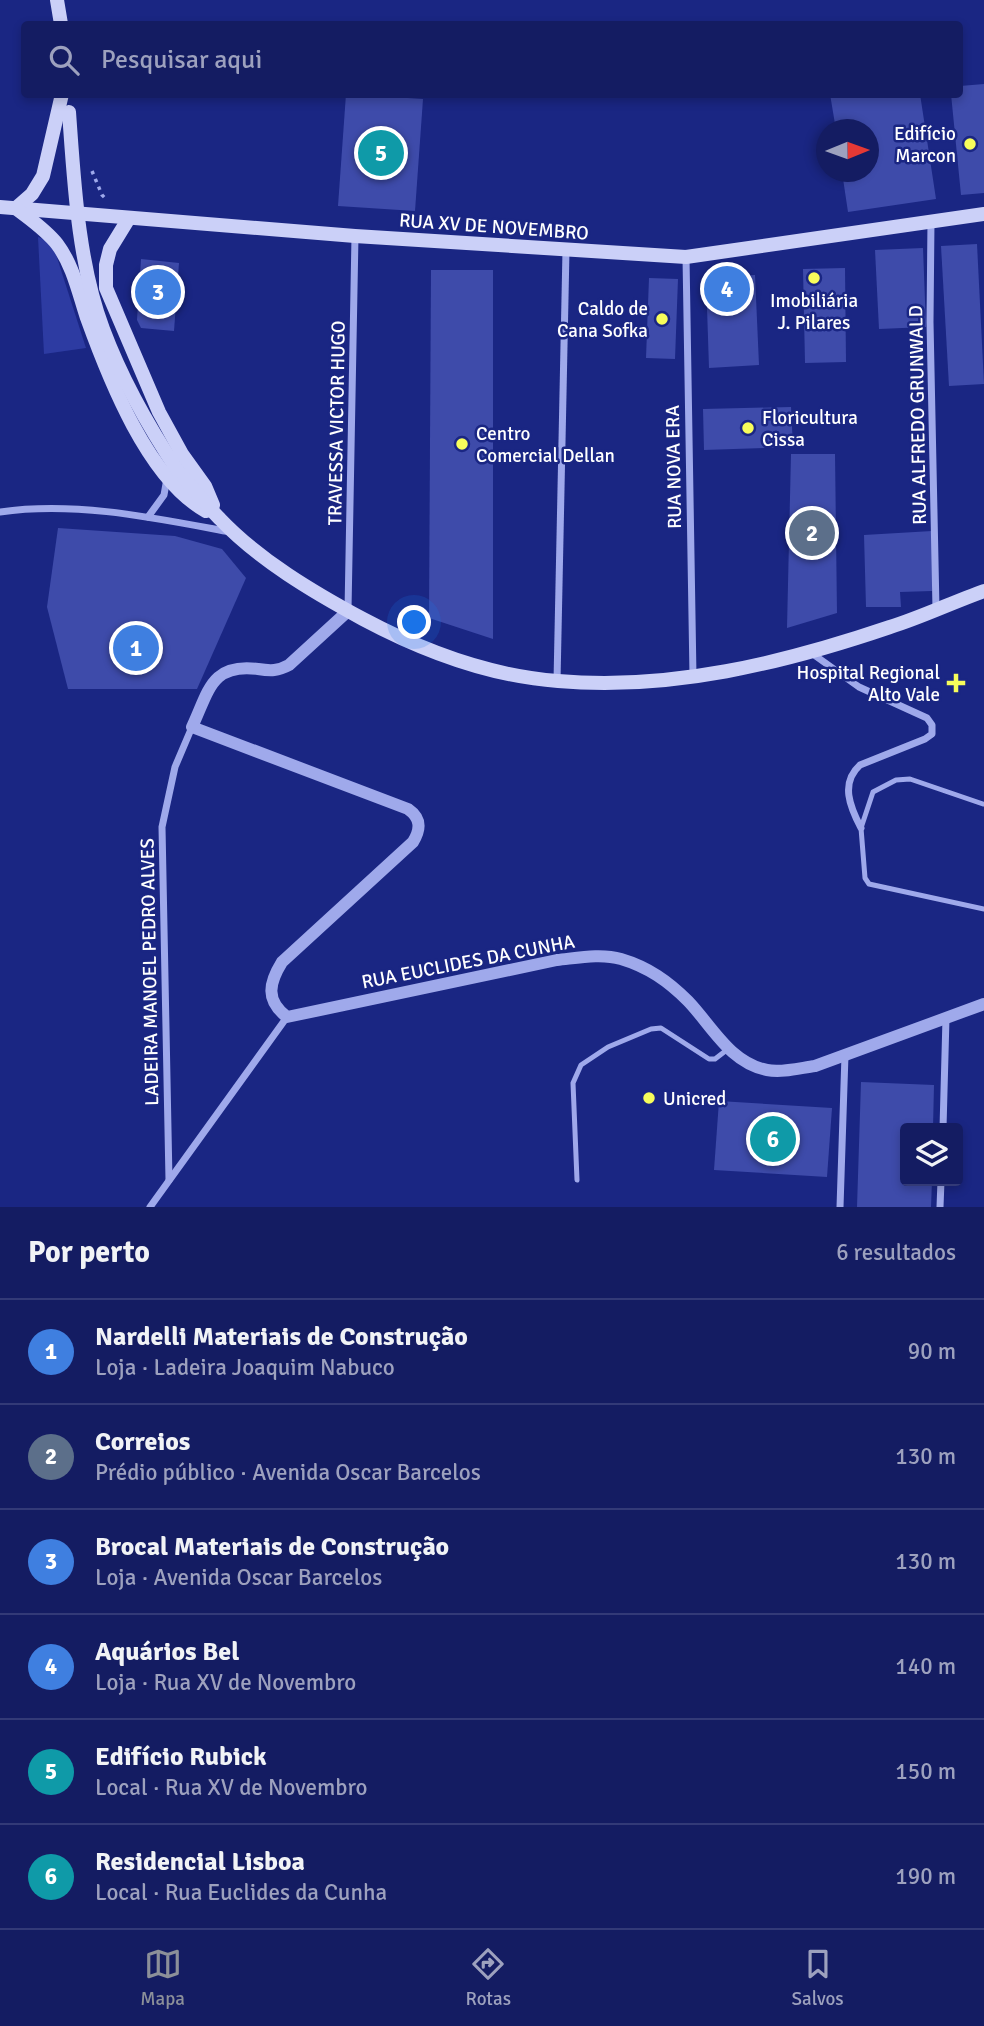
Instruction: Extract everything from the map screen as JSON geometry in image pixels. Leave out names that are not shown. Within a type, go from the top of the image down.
[{"type":"main road","points":[[57,0],[60,21]]},
{"type":"main road","points":[[60,98],[43,176],[32,194],[16,208],[58,245],[69,264],[112,383],[146,447],[234,533],[295,578],[348,611],[397,637],[458,661],[510,674],[557,681],[644,682],[693,677],[747,667],[808,651],[893,626],[984,591]]},
{"type":"main road","points":[[68,98],[79,227],[102,327],[135,402],[173,474]]},
{"type":"main road","name":"RUA XV DE NOVEMBRO","points":[[0,207],[355,236],[686,257],[984,214]]},
{"type":"main road","points":[[129,218],[110,249],[106,265],[106,288],[159,412],[205,486],[219,519]]},
{"type":"main road","points":[[69,264],[106,288]]},
{"type":"main road","points":[[112,383],[121,327]]},
{"type":"street","name":"RUA ALFREDO GRUNWALD","points":[[932,220],[930,322],[936,609]]},
{"type":"street","name":"TRAVESSA VICTOR HUGO","points":[[348,611],[355,236]]},
{"type":"street","points":[[557,681],[566,250]]},
{"type":"street","name":"RUA NOVA ERA","points":[[686,257],[693,677]]},
{"type":"street","points":[[148,517],[159,505],[173,474]]},
{"type":"street","points":[[0,512],[37,508],[148,517],[234,533]]},
{"type":"street","points":[[150,1207],[287,1017],[277,1009],[271,998],[274,974],[282,961],[413,842],[419,833],[416,815],[408,809],[192,727],[209,690],[217,677],[227,669],[241,667],[280,670],[348,611]]},
{"type":"street","points":[[808,651],[859,687],[927,718],[932,725],[932,734],[925,739],[860,765],[852,773],[848,787],[852,810],[861,828]]},
{"type":"street","name":"LADEIRA MANOEL PEDRO ALVES","points":[[169,1180],[162,827],[175,767],[192,727]]},
{"type":"street","name":"RUA EUCLIDES DA CUNHA","points":[[287,1017],[557,960],[618,958],[644,967],[667,981],[689,1002],[728,1049],[744,1061],[767,1070],[792,1070],[815,1066],[984,1004]]},
{"type":"street","points":[[943,1123],[946,1017]]},
{"type":"street","points":[[841,1207],[845,1054]]},
{"type":"street","points":[[940,1207],[941,1186]]},
{"type":"lane","points":[[982,804],[910,779],[897,780],[873,792],[861,828],[865,878],[869,884],[984,909]]},
{"type":"lane","points":[[578,1180],[573,1083],[581,1065],[608,1047],[661,1028],[709,1059],[715,1059],[728,1049]]},
{"type":"path","points":[[92,168],[102,195],[129,218]]},
{"type":"shaded area","points":[[38,237],[52,242],[86,348],[44,354]]},
{"type":"building","name":"Edifício Marcon","points":[[984,84],[984,193],[961,195],[951,98],[963,98],[963,86]]},
{"type":"building","points":[[346,98],[423,99],[415,211],[338,206]]},
{"type":"building","points":[[831,98],[921,98],[936,199],[848,212],[844,182],[879,182],[879,119],[834,119]]},
{"type":"building","points":[[977,244],[984,384],[949,386],[941,246]]},
{"type":"building","points":[[923,248],[926,327],[879,329],[875,250]]},
{"type":"building","points":[[141,259],[179,263],[174,331],[141,328],[137,320]]},
{"type":"building","points":[[845,268],[846,362],[805,363],[803,269]]},
{"type":"building","name":"Centro Comercial Dellan","points":[[431,270],[493,270],[493,639],[429,618]]},
{"type":"building","points":[[755,275],[759,365],[709,368],[706,277]]},
{"type":"building","name":"Caldo de Cana Sofka","points":[[649,278],[678,279],[675,359],[646,358]]},
{"type":"building","name":"Floricultura Cissa","points":[[791,407],[793,447],[704,450],[703,409]]},
{"type":"building","points":[[791,454],[835,454],[837,613],[787,628]]},
{"type":"building","points":[[58,528],[175,536],[222,549],[246,578],[197,689],[68,689],[47,607]]},
{"type":"building","points":[[932,531],[932,591],[900,592],[901,607],[866,607],[864,535]]},
{"type":"building","points":[[861,1082],[934,1085],[933,1123],[900,1123],[900,1186],[932,1186],[931,1207],[857,1207]]},
{"type":"building","points":[[719,1101],[832,1108],[827,1177],[714,1170]]},
{"type":"place","name":"Edifício Marcon","points":[[970,144]]},
{"type":"place","name":"Edifício Rubick","points":[[381,153]]},
{"type":"place","name":"Imobiliária J. Pilares","points":[[814,278]]},
{"type":"place","name":"Aquários Bel","points":[[727,289]]},
{"type":"place","name":"Brocal Materiais de Construção","points":[[158,292]]},
{"type":"place","name":"Caldo de Cana Sofka","points":[[662,319]]},
{"type":"place","name":"Floricultura Cissa","points":[[748,428]]},
{"type":"place","name":"Centro Comercial Dellan","points":[[462,444]]},
{"type":"place","name":"Correios","points":[[812,533]]},
{"type":"place","name":"Nardelli Materiais de Construção","points":[[136,648]]},
{"type":"place","name":"Hospital Regional Alto Vale","points":[[956,683]]},
{"type":"place","name":"Unicred","points":[[649,1098]]},
{"type":"place","name":"Residencial Lisboa","points":[[773,1139]]}]
